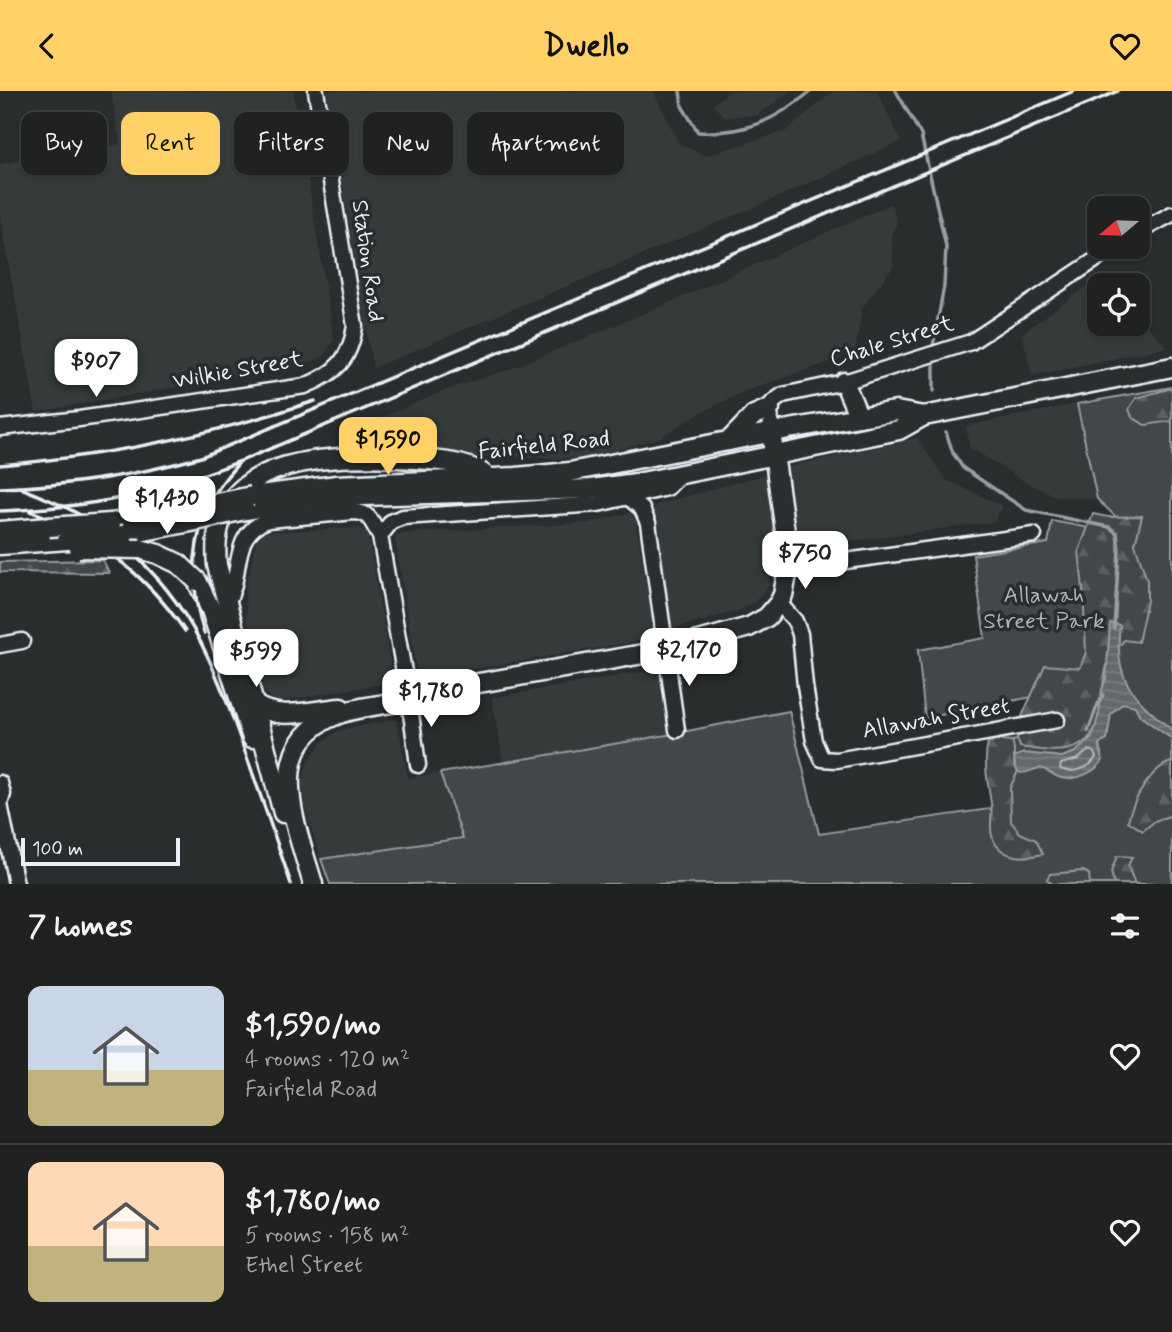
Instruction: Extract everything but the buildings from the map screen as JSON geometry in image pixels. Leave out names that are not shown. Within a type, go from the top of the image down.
[{"type":"main road","name":"Fairfield Road","points":[[249,503],[362,496],[591,489],[637,483],[899,430],[924,416],[1172,367]]},
{"type":"main road","points":[[844,382],[859,417]]},
{"type":"main road","points":[[729,441],[754,415],[770,408]]},
{"type":"main road","name":"Fairfield Road","points":[[0,545],[46,535],[118,529],[337,485],[570,472],[771,432],[896,411],[924,416]]},
{"type":"main road","points":[[254,704],[270,713],[281,715],[365,707],[409,700],[439,690],[666,650],[749,627],[767,617],[779,603],[786,587],[786,538],[771,432]]},
{"type":"main road","points":[[284,816],[217,565],[218,527],[226,509],[239,491],[263,474],[307,461],[356,457],[422,459],[477,468],[488,478]]},
{"type":"main road","name":"Fairfield Road","points":[[73,544],[118,529]]},
{"type":"main road","name":"Fairfield Road","points":[[0,530],[46,535]]},
{"type":"main road","points":[[46,535],[58,549],[73,544],[140,549],[158,554],[179,563],[197,581],[211,610],[263,769],[313,884]]},
{"type":"main road","points":[[313,884],[292,809],[290,766],[297,750],[317,726],[338,714],[365,707]]},
{"type":"street","name":"Station Road","points":[[316,91],[354,314],[355,326],[348,354]]},
{"type":"street","points":[[1150,226],[1172,214]]},
{"type":"street","name":"Chale Street","points":[[770,408],[773,402],[783,395],[844,382],[941,352],[979,337],[1097,259]]},
{"type":"street","name":"Wilkie Street","points":[[0,428],[304,386],[325,377],[348,354]]},
{"type":"street","points":[[770,408],[771,432]]},
{"type":"street","name":"Fairfield Road","points":[[380,536],[392,521],[404,517],[578,507],[667,488],[681,474]]},
{"type":"street","points":[[629,498],[642,509],[648,523],[677,730]]},
{"type":"street","points":[[226,603],[233,591],[245,538],[256,525],[268,520],[359,512],[369,516],[380,536],[418,765]]},
{"type":"street","points":[[788,569],[1034,535]]},
{"type":"street","name":"Allawah Street","points":[[779,603],[794,621],[800,634],[814,741],[822,759],[837,760],[1056,720]]},
{"type":"street","points":[[0,645],[22,641]]},
{"type":"street","points":[[0,783],[3,794],[0,804],[4,813],[16,884]]},
{"type":"shaded area","points":[[111,91],[293,91],[296,112],[234,112],[234,175],[307,175],[334,340],[324,356],[305,364],[36,412],[0,217],[0,164],[21,160],[21,175],[107,175],[107,146],[120,144]]},
{"type":"shaded area","points":[[327,91],[653,91],[679,143],[705,156],[786,131],[834,91],[877,91],[901,141],[769,201],[373,368],[341,175],[349,175],[349,112],[330,112]]},
{"type":"shaded area","points":[[730,91],[790,91],[758,115],[725,117],[712,105]]},
{"type":"shaded area","points":[[891,204],[897,223],[892,233],[893,267],[862,308],[855,353],[743,392],[698,414],[661,437],[588,459],[475,456],[438,449],[347,449],[343,434],[451,388],[508,370],[664,305]]},
{"type":"shaded area","points":[[1087,287],[1087,336],[1150,336],[1150,329],[1167,347],[1032,376],[1022,333]]},
{"type":"shaded area","points":[[1077,404],[1097,499],[1056,496],[1027,483],[969,447],[966,426]]},
{"type":"shaded area","points":[[917,438],[946,480],[1003,506],[994,522],[773,551],[769,585],[755,602],[738,611],[672,629],[652,513],[656,505],[802,464]]},
{"type":"shaded area","points":[[630,513],[635,518],[654,632],[650,639],[426,677],[417,673],[395,539],[397,534],[588,523]]},
{"type":"shaded area","points":[[360,528],[368,534],[393,682],[274,702],[263,690],[248,633],[245,592],[256,541],[265,532]]},
{"type":"shaded area","points":[[659,669],[671,734],[503,762],[492,698]]},
{"type":"shaded area","points":[[396,719],[408,778],[440,773],[464,838],[321,859],[305,808],[302,783],[308,762],[321,743],[339,730]]},
{"type":"green space","points":[[1172,387],[1172,884],[330,884],[321,859],[463,838],[440,773],[667,735],[789,711],[819,834],[1003,807],[995,744],[1105,724],[1117,648],[1117,518],[1097,499],[1077,404]]},
{"type":"green space","points":[[1172,388],[1172,421],[1145,425],[1132,417],[1129,409],[1136,398]]},
{"type":"green space","points":[[1093,514],[1108,517],[1142,516],[1135,544],[1147,580],[1147,601],[1138,642],[1124,640],[1109,659],[1100,710],[1090,737],[1071,749],[1059,751],[1020,747],[1015,732],[1045,665],[1080,668],[1086,652],[1079,551]]},
{"type":"green space","name":"Allawah Street Park","points":[[1052,521],[1090,528],[1103,683],[925,718],[918,650],[985,638],[973,555],[1048,543]]},
{"type":"green space","points":[[103,560],[109,573],[0,572],[0,562]]},
{"type":"green space","points":[[1012,741],[1014,764],[1018,771],[1010,788],[1011,822],[1020,833],[1036,840],[1043,854],[1021,857],[1006,853],[995,844],[991,828],[986,758],[988,743]]},
{"type":"green space","points":[[1172,762],[1172,815],[1155,821],[1143,831],[1128,821],[1134,804],[1150,777]]},
{"type":"green space","points":[[1117,856],[1132,857],[1128,866],[1135,884],[1114,884],[1111,872]]},
{"type":"green space","points":[[1083,871],[1089,874],[1090,884],[1052,884],[1047,879],[1050,874]]},
{"type":"water","points":[[1110,623],[1120,625],[1120,660],[1128,685],[1136,697],[1172,730],[1172,739],[1140,716],[1135,706],[1123,703],[1111,714],[1107,740],[1099,744],[1103,760],[1091,772],[1067,779],[1040,768],[1019,772],[1014,757],[1024,753],[1062,757],[1075,752],[1092,738],[1106,679]]},
{"type":"waterway","points":[[680,91],[682,106],[698,132],[731,131],[759,123],[772,118],[811,91]]},
{"type":"waterway","points":[[896,91],[921,135],[946,246],[944,286],[933,346]]},
{"type":"waterway","points":[[934,365],[934,391]]},
{"type":"waterway","points":[[946,432],[953,453],[963,468],[1026,510],[1109,527],[1117,533],[1119,550],[1114,628]]},
{"type":"waterway","points":[[1088,731],[1103,695]]},
{"type":"railway","points":[[0,488],[101,479],[201,457],[1074,91]]},
{"type":"railway","points":[[0,511],[70,506],[122,498],[178,483],[241,461],[1118,91]]},
{"type":"railway","points":[[0,465],[120,450],[199,434],[315,401]]},
{"type":"railway","points":[[204,633],[195,588],[197,543],[211,501],[238,464]]},
{"type":"railway","points":[[23,489],[78,513],[108,533],[158,579],[194,629],[208,657],[244,749],[291,884]]},
{"type":"railway","points":[[30,511],[76,532],[117,559],[136,574],[185,631]]}]
